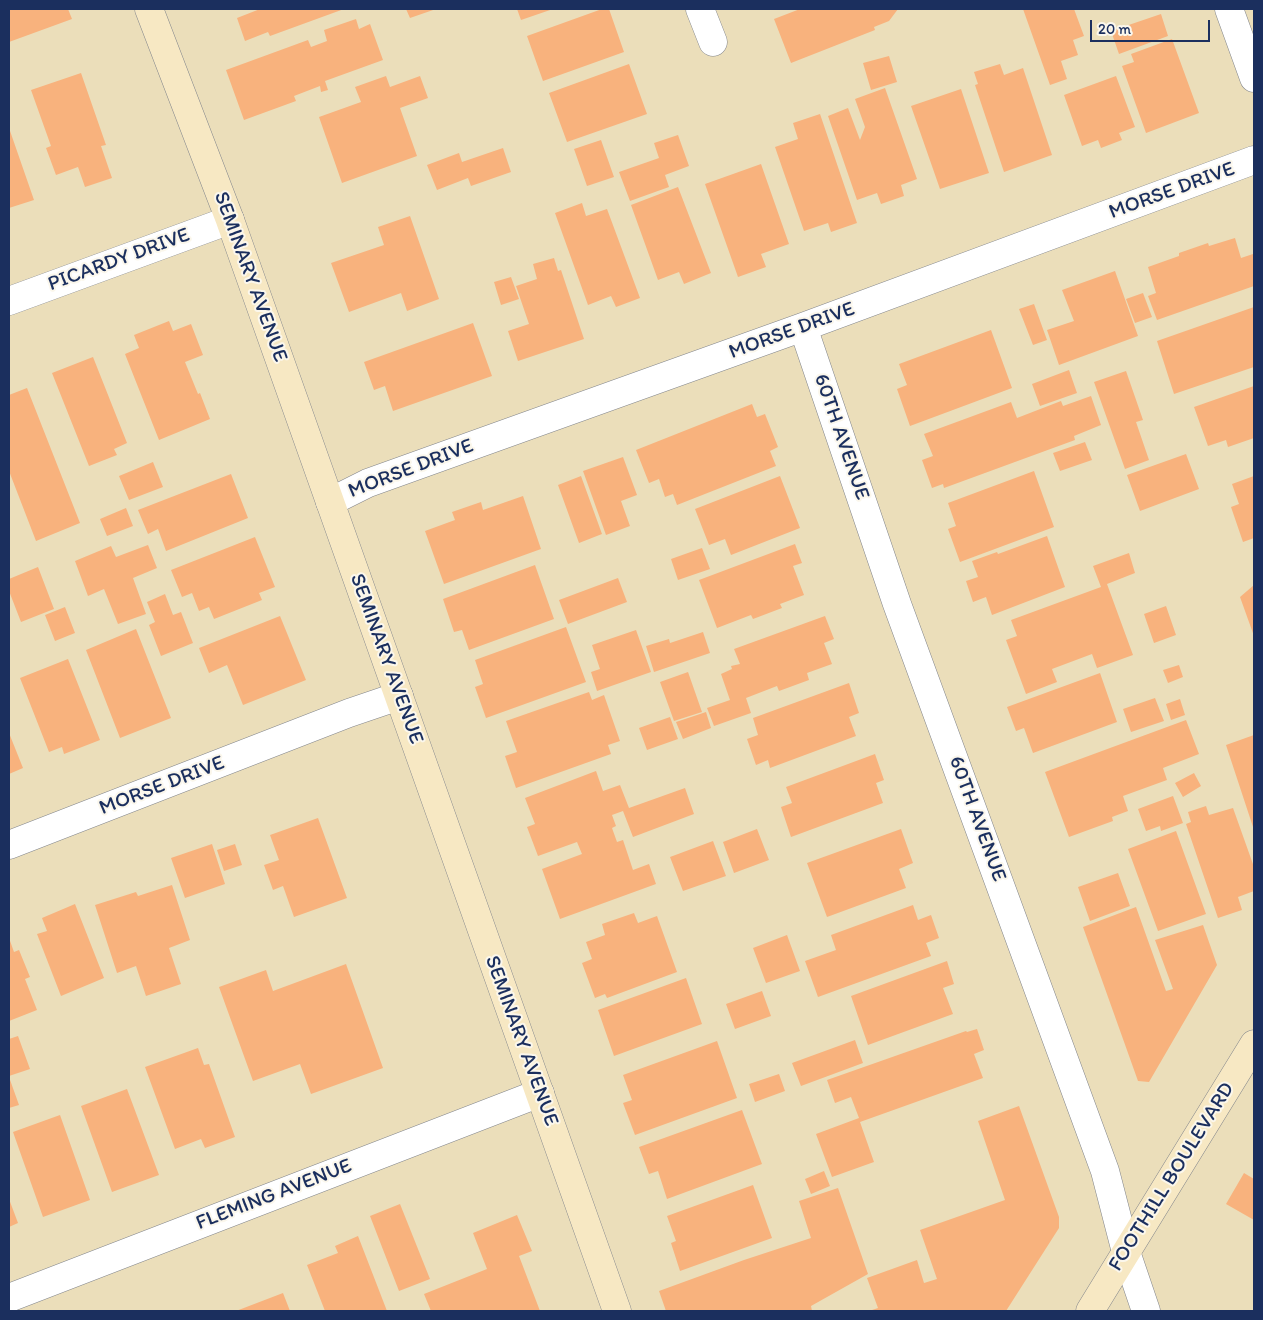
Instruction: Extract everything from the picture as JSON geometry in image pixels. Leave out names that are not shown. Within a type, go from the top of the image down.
[{"type":"street","name":"SEMINARY AVENUE","points":[[149,9],[230,220],[617,1311]]},
{"type":"street","points":[[700,9],[713,42]]},
{"type":"street","points":[[1229,9],[1254,78]]},
{"type":"street","name":"MORSE DRIVE","points":[[330,502],[368,483],[803,327],[1254,160]]},
{"type":"street","name":"PICARDY DRIVE","points":[[9,301],[230,220]]},
{"type":"street","name":"60TH AVENUE","points":[[803,327],[897,604],[1106,1170],[1126,1252],[1146,1311]]},
{"type":"street","name":"MORSE DRIVE","points":[[9,845],[350,713],[399,696]]},
{"type":"street","name":"FOOTHILL BOULEVARD","points":[[1090,1311],[1254,1044]]},
{"type":"street","name":"FLEMING AVENUE","points":[[9,1298],[540,1093]]},
{"type":"building","points":[[9,9],[68,9],[72,19],[9,42]]},
{"type":"building","points":[[260,9],[344,9],[270,36],[268,32],[245,41],[237,18]]},
{"type":"building","points":[[406,9],[436,9],[410,18]]},
{"type":"building","points":[[517,9],[553,9],[521,20]]},
{"type":"building","points":[[602,9],[609,9],[624,52],[543,81],[527,36]]},
{"type":"building","points":[[800,9],[898,9],[889,21],[874,27],[875,30],[791,63],[774,19]]},
{"type":"building","points":[[1023,9],[1074,9],[1084,36],[1073,40],[1078,55],[1061,61],[1067,79],[1050,85]]},
{"type":"building","points":[[1161,14],[1168,36],[1119,54],[1111,31]]},
{"type":"building","points":[[356,19],[359,29],[370,24],[383,60],[325,81],[328,90],[321,92],[320,86],[294,96],[296,101],[244,120],[226,70],[308,40],[311,47],[327,41],[324,30]]},
{"type":"building","points":[[1172,39],[1199,113],[1146,133],[1122,66],[1134,62],[1131,54]]},
{"type":"building","points":[[889,56],[897,82],[871,90],[863,63]]},
{"type":"building","points":[[629,64],[647,114],[567,142],[549,93]]},
{"type":"building","points":[[1000,64],[1004,75],[1023,68],[1052,155],[1004,172],[975,85],[978,84],[974,72]]},
{"type":"building","points":[[81,73],[106,145],[101,146],[112,178],[85,187],[78,167],[56,175],[46,148],[51,146],[31,90]]},
{"type":"building","points":[[386,76],[390,87],[420,76],[428,98],[400,108],[417,156],[342,183],[319,117],[361,102],[355,87]]},
{"type":"building","points":[[1116,76],[1135,127],[1119,133],[1122,140],[1101,148],[1098,140],[1082,146],[1064,95]]},
{"type":"building","points":[[885,88],[917,179],[901,185],[904,196],[881,204],[877,193],[857,200],[828,116],[848,108],[860,140],[865,127],[855,99]]},
{"type":"building","points":[[961,89],[989,173],[940,189],[911,106]]},
{"type":"building","points":[[820,114],[857,223],[831,232],[828,223],[804,231],[775,147],[798,139],[793,123]]},
{"type":"building","points":[[9,128],[34,200],[9,208]]},
{"type":"building","points":[[678,135],[689,166],[665,175],[669,187],[630,201],[619,172],[659,158],[654,143]]},
{"type":"building","points":[[601,140],[614,177],[587,186],[574,149]]},
{"type":"building","points":[[503,148],[511,172],[471,186],[468,178],[437,190],[427,165],[459,153],[462,162]]},
{"type":"building","points":[[761,164],[789,244],[761,254],[766,267],[738,277],[705,184]]},
{"type":"building","points":[[678,187],[711,273],[684,284],[679,272],[658,280],[631,205]]},
{"type":"building","points":[[582,203],[586,216],[607,209],[640,298],[616,307],[611,296],[588,305],[555,213]]},
{"type":"building","points":[[410,216],[439,299],[407,311],[401,293],[349,312],[331,263],[384,245],[378,227]]},
{"type":"building","points":[[1235,238],[1241,258],[1253,254],[1254,286],[1157,320],[1148,296],[1156,293],[1148,267],[1208,243],[1209,246]]},
{"type":"building","points":[[554,258],[558,271],[561,270],[584,339],[518,361],[508,331],[529,324],[516,286],[537,279],[533,264]]},
{"type":"building","points":[[1115,271],[1138,336],[1059,365],[1047,330],[1074,321],[1062,290]]},
{"type":"building","points":[[511,277],[519,299],[501,305],[494,282]]},
{"type":"building","points":[[1143,293],[1152,317],[1135,323],[1126,299]]},
{"type":"building","points":[[1034,304],[1047,340],[1033,345],[1019,309]]},
{"type":"building","points":[[1254,307],[1254,367],[1174,394],[1157,341]]},
{"type":"building","points":[[169,321],[173,331],[191,324],[203,355],[185,362],[210,419],[159,440],[125,354],[139,348],[134,335]]},
{"type":"building","points":[[473,323],[492,376],[393,411],[385,386],[374,390],[364,362]]},
{"type":"building","points":[[991,330],[1012,388],[910,426],[897,389],[907,385],[899,364]]},
{"type":"building","points":[[93,357],[127,443],[114,449],[117,455],[89,466],[52,373]]},
{"type":"building","points":[[1069,370],[1077,393],[1040,406],[1032,384]]},
{"type":"building","points":[[1126,371],[1143,420],[1136,422],[1149,460],[1125,469],[1094,382]]},
{"type":"building","points":[[1254,386],[1254,438],[1228,447],[1226,440],[1208,446],[1194,407]]},
{"type":"building","points":[[27,388],[80,523],[36,541],[9,471],[9,395]]},
{"type":"building","points":[[1091,396],[1101,425],[1074,436],[1075,440],[944,488],[943,484],[932,488],[922,460],[933,456],[924,434],[1011,402],[1017,418],[1061,401],[1063,406]]},
{"type":"building","points":[[752,404],[757,417],[765,414],[778,447],[770,451],[776,466],[677,505],[673,494],[665,497],[659,479],[649,483],[636,450]]},
{"type":"building","points":[[1085,442],[1092,460],[1060,471],[1053,453]]},
{"type":"building","points":[[1186,454],[1199,489],[1140,511],[1127,475]]},
{"type":"building","points":[[623,457],[637,495],[621,501],[630,526],[606,535],[583,471]]},
{"type":"building","points":[[153,462],[163,487],[129,500],[119,476]]},
{"type":"building","points":[[1034,471],[1054,527],[960,562],[948,529],[956,526],[948,503]]},
{"type":"building","points":[[231,474],[248,518],[166,551],[158,529],[148,534],[138,510]]},
{"type":"building","points":[[581,476],[602,534],[579,543],[558,485]]},
{"type":"building","points":[[780,476],[800,528],[731,555],[725,539],[709,545],[695,509]]},
{"type":"building","points":[[1254,476],[1254,538],[1243,542],[1231,507],[1239,504],[1232,484]]},
{"type":"building","points":[[523,496],[541,549],[444,584],[425,531],[455,520],[452,512],[481,502],[483,510]]},
{"type":"building","points":[[126,508],[133,526],[107,536],[100,519]]},
{"type":"building","points":[[1047,536],[1065,587],[992,615],[986,597],[973,602],[966,581],[978,577],[972,561],[997,552],[998,554]]},
{"type":"building","points":[[255,537],[275,587],[259,593],[262,600],[214,619],[209,607],[199,611],[192,593],[182,597],[171,570]]},
{"type":"building","points":[[795,544],[802,563],[793,566],[804,595],[780,604],[782,608],[753,619],[751,615],[717,628],[699,580]]},
{"type":"building","points":[[148,545],[157,568],[133,578],[146,614],[118,624],[104,589],[88,596],[75,561],[111,546],[116,557]]},
{"type":"building","points":[[702,548],[710,569],[678,580],[671,559]]},
{"type":"building","points":[[1129,553],[1135,573],[1107,584],[1133,655],[1097,668],[1092,654],[1052,669],[1057,682],[1026,694],[1006,640],[1017,636],[1011,620],[1101,587],[1093,566]]},
{"type":"building","points":[[535,565],[554,619],[469,650],[462,630],[454,632],[443,599]]},
{"type":"building","points":[[38,567],[54,609],[21,622],[9,591],[9,579]]},
{"type":"building","points":[[618,578],[627,602],[568,624],[559,600]]},
{"type":"building","points":[[1254,585],[1254,636],[1240,597]]},
{"type":"building","points":[[165,594],[173,615],[181,612],[193,643],[161,656],[149,625],[155,622],[147,602]]},
{"type":"building","points":[[1166,606],[1176,635],[1154,643],[1144,614]]},
{"type":"building","points":[[65,607],[75,633],[55,641],[45,615]]},
{"type":"building","points":[[280,616],[306,680],[243,705],[227,665],[209,673],[199,648]]},
{"type":"building","points":[[825,616],[834,639],[824,643],[832,664],[807,673],[809,680],[779,691],[777,686],[746,698],[751,713],[714,726],[707,708],[730,700],[721,674],[732,669],[731,666],[740,664],[734,649]]},
{"type":"building","points":[[566,627],[586,682],[486,718],[475,687],[483,684],[475,660]]},
{"type":"building","points":[[136,629],[171,718],[120,738],[86,650]]},
{"type":"building","points":[[636,630],[651,672],[597,691],[591,672],[600,669],[592,645]]},
{"type":"building","points":[[703,632],[710,653],[654,672],[646,646],[669,639],[670,643]]},
{"type":"building","points":[[68,659],[100,740],[64,754],[62,747],[49,752],[20,678]]},
{"type":"building","points":[[1179,665],[1183,677],[1168,683],[1163,670]]},
{"type":"building","points":[[688,672],[702,712],[674,721],[660,682]]},
{"type":"building","points":[[1100,673],[1117,722],[1033,753],[1024,728],[1016,731],[1007,707]]},
{"type":"building","points":[[849,683],[859,713],[849,717],[856,736],[770,768],[768,760],[756,765],[747,739],[758,735],[753,718]]},
{"type":"building","points":[[589,692],[592,700],[604,695],[620,741],[608,745],[611,754],[516,788],[505,756],[517,752],[506,721]]},
{"type":"building","points":[[1155,698],[1164,721],[1131,732],[1123,709]]},
{"type":"building","points":[[1180,699],[1185,715],[1171,720],[1166,704]]},
{"type":"building","points":[[706,712],[711,728],[683,739],[676,722]]},
{"type":"building","points":[[670,717],[678,739],[647,750],[639,728]]},
{"type":"building","points":[[1186,720],[1199,754],[1163,768],[1167,780],[1123,796],[1128,811],[1112,817],[1113,821],[1069,837],[1045,772]]},
{"type":"building","points":[[9,733],[23,768],[9,774]]},
{"type":"building","points":[[1254,735],[1254,830],[1226,745]]},
{"type":"building","points":[[875,754],[884,780],[876,783],[883,803],[791,837],[781,807],[792,803],[786,787]]},
{"type":"building","points":[[596,771],[603,791],[620,785],[629,808],[685,788],[694,814],[633,837],[623,811],[612,815],[616,826],[612,828],[617,842],[623,840],[633,870],[649,864],[656,884],[560,919],[542,869],[582,854],[577,842],[538,856],[527,827],[535,824],[525,798]]},
{"type":"building","points":[[1194,773],[1201,786],[1183,797],[1175,783]]},
{"type":"building","points":[[1173,796],[1183,823],[1161,831],[1160,826],[1146,831],[1138,809]]},
{"type":"building","points":[[1206,806],[1209,815],[1233,808],[1254,867],[1254,891],[1238,897],[1242,910],[1218,918],[1186,824],[1191,822],[1188,812]]},
{"type":"building","points":[[318,818],[347,898],[294,917],[283,886],[273,890],[264,865],[279,860],[270,835]]},
{"type":"building","points":[[757,829],[769,860],[734,873],[723,842]]},
{"type":"building","points":[[901,829],[913,863],[899,869],[906,888],[827,917],[807,863]]},
{"type":"building","points":[[1176,831],[1206,914],[1158,931],[1128,849]]},
{"type":"building","points":[[713,841],[726,876],[683,891],[670,857]]},
{"type":"building","points":[[212,844],[225,884],[185,898],[171,858]]},
{"type":"building","points":[[235,844],[242,865],[224,871],[217,850]]},
{"type":"building","points":[[1118,873],[1130,906],[1090,921],[1078,887]]},
{"type":"building","points":[[172,885],[190,940],[169,948],[181,984],[146,996],[136,966],[117,973],[95,905],[136,892],[138,896]]},
{"type":"building","points":[[75,904],[104,978],[61,996],[37,934],[47,931],[42,918]]},
{"type":"building","points":[[913,905],[918,920],[931,915],[939,938],[926,943],[931,956],[818,997],[805,961],[836,950],[831,935]]},
{"type":"building","points":[[1136,907],[1166,991],[1173,989],[1155,940],[1203,925],[1217,965],[1149,1082],[1138,1081],[1083,927]]},
{"type":"building","points":[[634,913],[638,923],[657,916],[677,972],[607,998],[605,994],[595,998],[582,963],[592,959],[586,942],[605,935],[602,924]]},
{"type":"building","points":[[787,935],[800,971],[766,983],[753,948]]},
{"type":"building","points":[[9,938],[14,952],[19,950],[30,977],[25,979],[37,1010],[9,1021]]},
{"type":"building","points":[[947,961],[954,984],[943,988],[953,1014],[868,1045],[851,996]]},
{"type":"building","points":[[346,964],[383,1068],[311,1094],[300,1064],[253,1081],[219,987],[266,970],[273,991]]},
{"type":"building","points":[[686,978],[702,1024],[614,1056],[598,1010]]},
{"type":"building","points":[[762,991],[771,1016],[735,1029],[726,1004]]},
{"type":"building","points":[[977,1029],[984,1050],[974,1054],[983,1078],[860,1122],[874,1162],[832,1177],[816,1134],[859,1118],[851,1097],[835,1103],[827,1080],[966,1031]]},
{"type":"building","points":[[18,1036],[30,1069],[9,1076],[9,1039]]},
{"type":"building","points":[[855,1040],[863,1063],[801,1086],[792,1063]]},
{"type":"building","points":[[717,1041],[737,1098],[635,1135],[623,1103],[632,1100],[623,1075]]},
{"type":"building","points":[[198,1048],[204,1065],[209,1064],[235,1137],[205,1148],[201,1139],[175,1149],[145,1067]]},
{"type":"building","points":[[779,1074],[785,1091],[755,1102],[749,1084]]},
{"type":"building","points":[[9,1077],[19,1105],[9,1108]]},
{"type":"building","points":[[127,1089],[159,1175],[112,1192],[81,1106]]},
{"type":"building","points":[[1019,1106],[1059,1217],[1059,1228],[1006,1311],[869,1311],[878,1308],[867,1278],[917,1260],[924,1283],[937,1279],[920,1230],[1005,1200],[978,1121]]},
{"type":"building","points":[[742,1110],[762,1164],[667,1199],[658,1171],[649,1174],[639,1147]]},
{"type":"building","points":[[60,1115],[90,1200],[43,1217],[13,1132]]},
{"type":"building","points":[[824,1171],[830,1186],[811,1194],[805,1179]]},
{"type":"building","points":[[1244,1173],[1254,1179],[1254,1220],[1226,1204]]},
{"type":"building","points":[[753,1185],[772,1238],[680,1271],[671,1243],[676,1241],[667,1216]]},
{"type":"building","points":[[838,1188],[868,1274],[811,1306],[812,1311],[666,1311],[659,1291],[811,1238],[799,1201]]},
{"type":"building","points":[[9,1199],[18,1223],[9,1227]]},
{"type":"building","points":[[400,1204],[430,1279],[399,1291],[370,1216]]},
{"type":"building","points":[[517,1215],[532,1251],[519,1256],[540,1311],[431,1311],[424,1294],[487,1269],[473,1233]]},
{"type":"building","points":[[358,1236],[387,1311],[325,1311],[307,1265],[338,1253],[335,1246]]},
{"type":"building","points":[[283,1293],[290,1311],[236,1311]]}]
